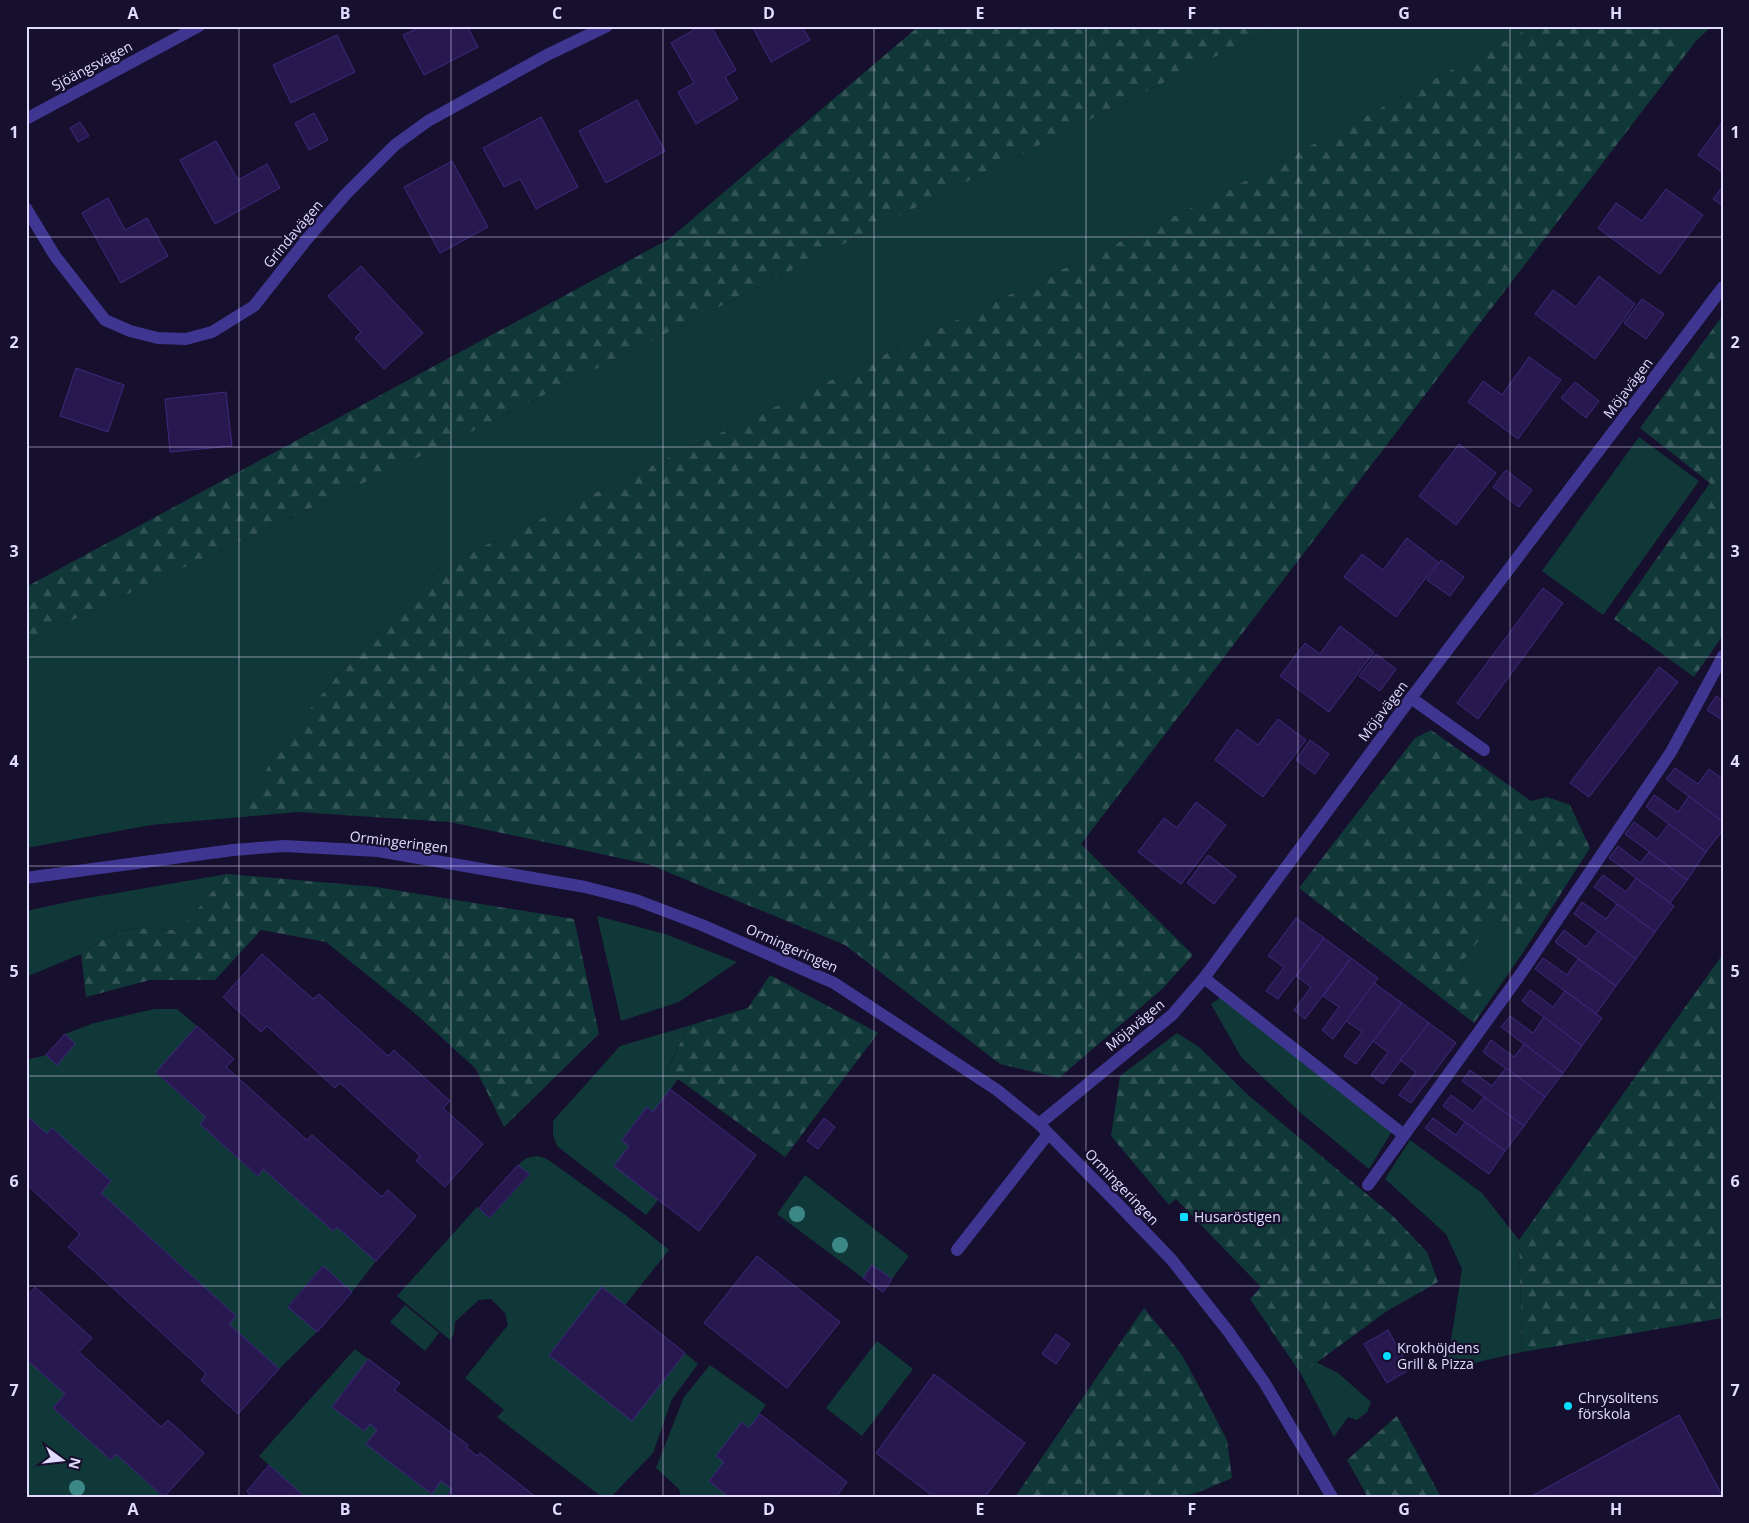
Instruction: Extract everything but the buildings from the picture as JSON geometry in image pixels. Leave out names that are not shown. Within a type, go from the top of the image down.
[{"type":"street","name":"Sjöängsvägen","points":[[26,119],[199,26]]},
{"type":"street","name":"Grindavägen","points":[[26,208],[55,256],[105,320],[130,331],[158,338],[186,339],[212,332],[254,306],[298,250],[346,194],[396,145],[428,121],[547,55],[606,26]]},
{"type":"street","name":"Möjavägen","points":[[1039,1124],[1172,1015],[1204,978],[1411,698],[1723,287]]},
{"type":"street","points":[[1368,1185],[1520,975],[1671,752],[1723,656]]},
{"type":"street","points":[[1411,698],[1484,750]]},
{"type":"street","name":"Ormingeringen","points":[[26,878],[233,850],[284,846],[378,851],[576,886],[628,898],[662,909],[834,982],[998,1090],[1039,1124],[1170,1259],[1228,1331],[1254,1368],[1332,1497]]},
{"type":"street","points":[[1204,978],[1404,1134]]},
{"type":"street","points":[[957,1250],[1048,1134]]},
{"type":"green space","points":[[919,26],[1276,26],[455,440],[26,642],[26,587],[669,239]]},
{"type":"green space","points":[[1276,26],[1533,26],[1226,191],[442,566],[336,677],[277,749],[242,817],[151,825],[26,848],[26,642],[455,440]]},
{"type":"green space","points":[[1533,26],[1664,26],[1696,41],[1081,844],[1193,955],[1162,989],[1059,1078],[1000,1064],[845,945],[648,864],[450,822],[298,812],[242,817],[277,749],[336,677],[442,566],[1226,191]]},
{"type":"green space","points":[[1664,26],[1712,26],[1696,41]]},
{"type":"green space","points":[[1723,315],[1723,635],[1694,677],[1614,619],[1710,483],[1640,428]]},
{"type":"green space","points":[[1639,437],[1699,481],[1603,615],[1542,571]]},
{"type":"green space","points":[[1431,730],[1531,801],[1547,797],[1570,805],[1590,848],[1528,945],[1494,920],[1461,964],[1497,990],[1474,1023],[1299,888],[1415,738]]},
{"type":"green space","points":[[227,874],[180,930],[132,928],[105,938],[81,954],[26,977],[26,911],[82,899]]},
{"type":"green space","points":[[227,874],[376,887],[574,919],[599,1034],[504,1127],[476,1069],[417,1015],[326,942],[261,930],[215,980],[150,980],[86,997],[81,954],[105,938],[133,928],[180,930]]},
{"type":"green space","points":[[597,916],[665,934],[737,962],[679,1002],[621,1021]]},
{"type":"green space","points":[[1494,919],[1528,945],[1497,990],[1461,964]]},
{"type":"green space","points":[[1723,954],[1723,1318],[1522,1352],[1519,1240]]},
{"type":"green space","points":[[770,975],[878,1033],[785,1157],[667,1071],[688,1026],[748,1008]]},
{"type":"green space","points":[[1226,994],[1394,1128],[1369,1169],[1302,1114],[1241,1057],[1211,1004]]},
{"type":"green space","points":[[154,1009],[177,1009],[197,1026],[156,1073],[206,1117],[200,1124],[257,1176],[263,1169],[333,1231],[337,1227],[376,1261],[352,1292],[322,1266],[288,1306],[317,1332],[279,1369],[229,1324],[236,1316],[101,1193],[110,1181],[52,1128],[47,1134],[26,1115],[26,1060],[46,1055],[57,1064],[75,1044],[65,1034],[94,1023]]},
{"type":"green space","points":[[688,1026],[667,1070],[679,1078],[653,1112],[647,1107],[622,1140],[629,1146],[614,1166],[658,1200],[646,1215],[557,1146],[553,1135],[553,1121],[620,1046]]},
{"type":"green space","points":[[1177,1033],[1199,1047],[1247,1094],[1393,1216],[1427,1252],[1438,1282],[1387,1311],[1301,1374],[1250,1299],[1261,1287],[1176,1199],[1169,1205],[1111,1136],[1120,1076]]},
{"type":"green space","points":[[1410,1140],[1482,1193],[1519,1240],[1522,1352],[1461,1366],[1448,1360],[1462,1269],[1446,1234],[1385,1179]]},
{"type":"green space","points":[[538,1156],[547,1159],[628,1217],[669,1250],[625,1305],[602,1288],[549,1355],[632,1420],[685,1353],[698,1364],[672,1399],[653,1453],[611,1497],[602,1497],[497,1417],[504,1410],[465,1378],[508,1325],[505,1313],[491,1299],[479,1300],[455,1322],[454,1333],[450,1340],[397,1296],[477,1207],[490,1218],[529,1175],[518,1165],[526,1158]]},
{"type":"green space","points":[[805,1175],[909,1256],[892,1279],[872,1265],[863,1278],[777,1214]]},
{"type":"green space","points":[[405,1305],[439,1333],[425,1351],[390,1322]]},
{"type":"green space","points":[[1144,1308],[1182,1355],[1227,1440],[1232,1478],[1199,1492],[1180,1497],[1015,1497]]},
{"type":"green space","points":[[877,1341],[913,1369],[862,1436],[826,1408]]},
{"type":"green space","points":[[355,1349],[368,1359],[332,1407],[364,1431],[370,1424],[377,1430],[366,1444],[431,1494],[441,1481],[452,1489],[446,1497],[305,1497],[259,1456]]},
{"type":"green space","points":[[26,1359],[65,1394],[53,1408],[111,1460],[116,1454],[163,1497],[26,1497]]},
{"type":"green space","points":[[1316,1362],[1338,1373],[1371,1402],[1367,1412],[1357,1420],[1348,1417],[1334,1437],[1301,1374]]},
{"type":"green space","points":[[710,1365],[766,1405],[749,1428],[742,1423],[716,1456],[724,1462],[709,1481],[729,1497],[681,1497],[679,1489],[656,1468],[684,1397]]},
{"type":"green space","points":[[1397,1416],[1441,1497],[1367,1497],[1347,1460]]},
{"type":"place","name":"Husaröstigen","points":[[1184,1217]]},
{"type":"place","name":"Krokhöjdens Grill & Pizza","points":[[1387,1356]]},
{"type":"place","name":"Chrysolitens förskola","points":[[1568,1406]]}]
